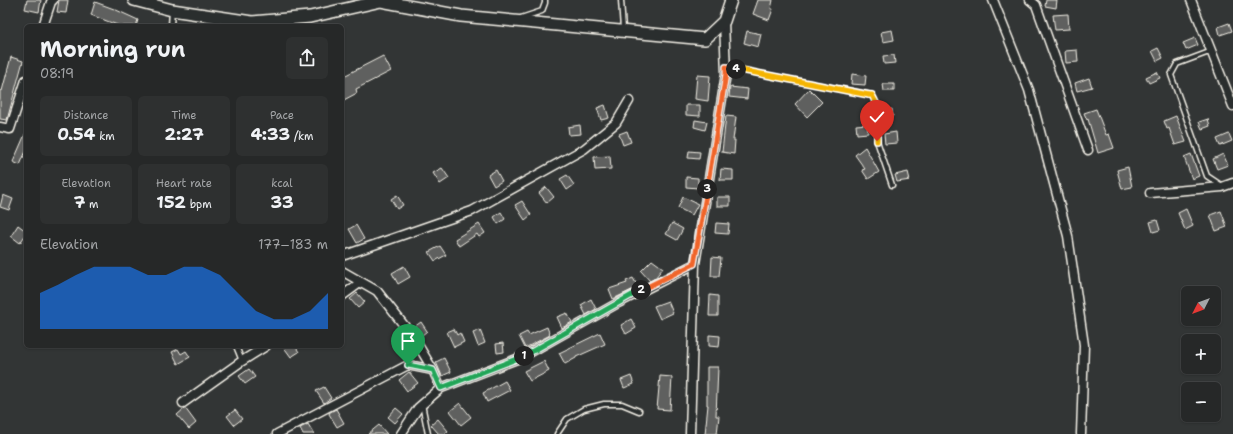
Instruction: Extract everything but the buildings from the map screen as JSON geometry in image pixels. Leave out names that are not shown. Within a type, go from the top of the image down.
[{"type":"street","points":[[44,24],[51,2],[54,0]]},
{"type":"street","points":[[134,0],[172,10],[252,22],[310,17],[381,1],[461,16],[705,40],[724,21]]},
{"type":"street","points":[[690,434],[694,264],[726,74],[724,21],[731,0]]},
{"type":"street","points":[[993,0],[1029,90],[1068,236],[1084,345],[1081,434]]},
{"type":"street","points":[[1030,0],[1036,5],[1088,150]]},
{"type":"street","points":[[1191,0],[1233,106]]},
{"type":"street","points":[[0,127],[10,129],[24,86]]},
{"type":"street","points":[[344,255],[472,211],[584,149],[616,123],[629,101]]},
{"type":"street","points":[[1150,193],[1222,187],[1233,183]]},
{"type":"street","points":[[401,434],[418,408],[441,388],[522,357],[618,303],[694,264]]},
{"type":"street","points":[[344,272],[377,291],[414,338],[433,370],[441,388]]},
{"type":"street","points":[[344,294],[360,282]]},
{"type":"street","points":[[183,404],[242,361],[263,348]]},
{"type":"street","points":[[277,434],[408,365],[433,370]]},
{"type":"lane","points":[[513,21],[542,11],[545,0]]},
{"type":"lane","points":[[621,0],[623,32]]},
{"type":"lane","points":[[170,24],[172,10]]},
{"type":"lane","points":[[1212,51],[1177,64],[1171,76],[1207,176],[1222,187]]},
{"type":"lane","points":[[726,67],[872,95],[877,105],[877,141],[892,185]]},
{"type":"lane","points":[[237,348],[242,361]]},
{"type":"lane","points":[[422,404],[428,434]]},
{"type":"lane","points":[[557,434],[567,418],[584,409],[604,404],[622,404],[639,412]]},
{"type":"route","points":[[408,365],[433,370],[441,388],[522,357],[618,303],[694,264],[726,67],[872,95],[877,105],[877,141]]}]
